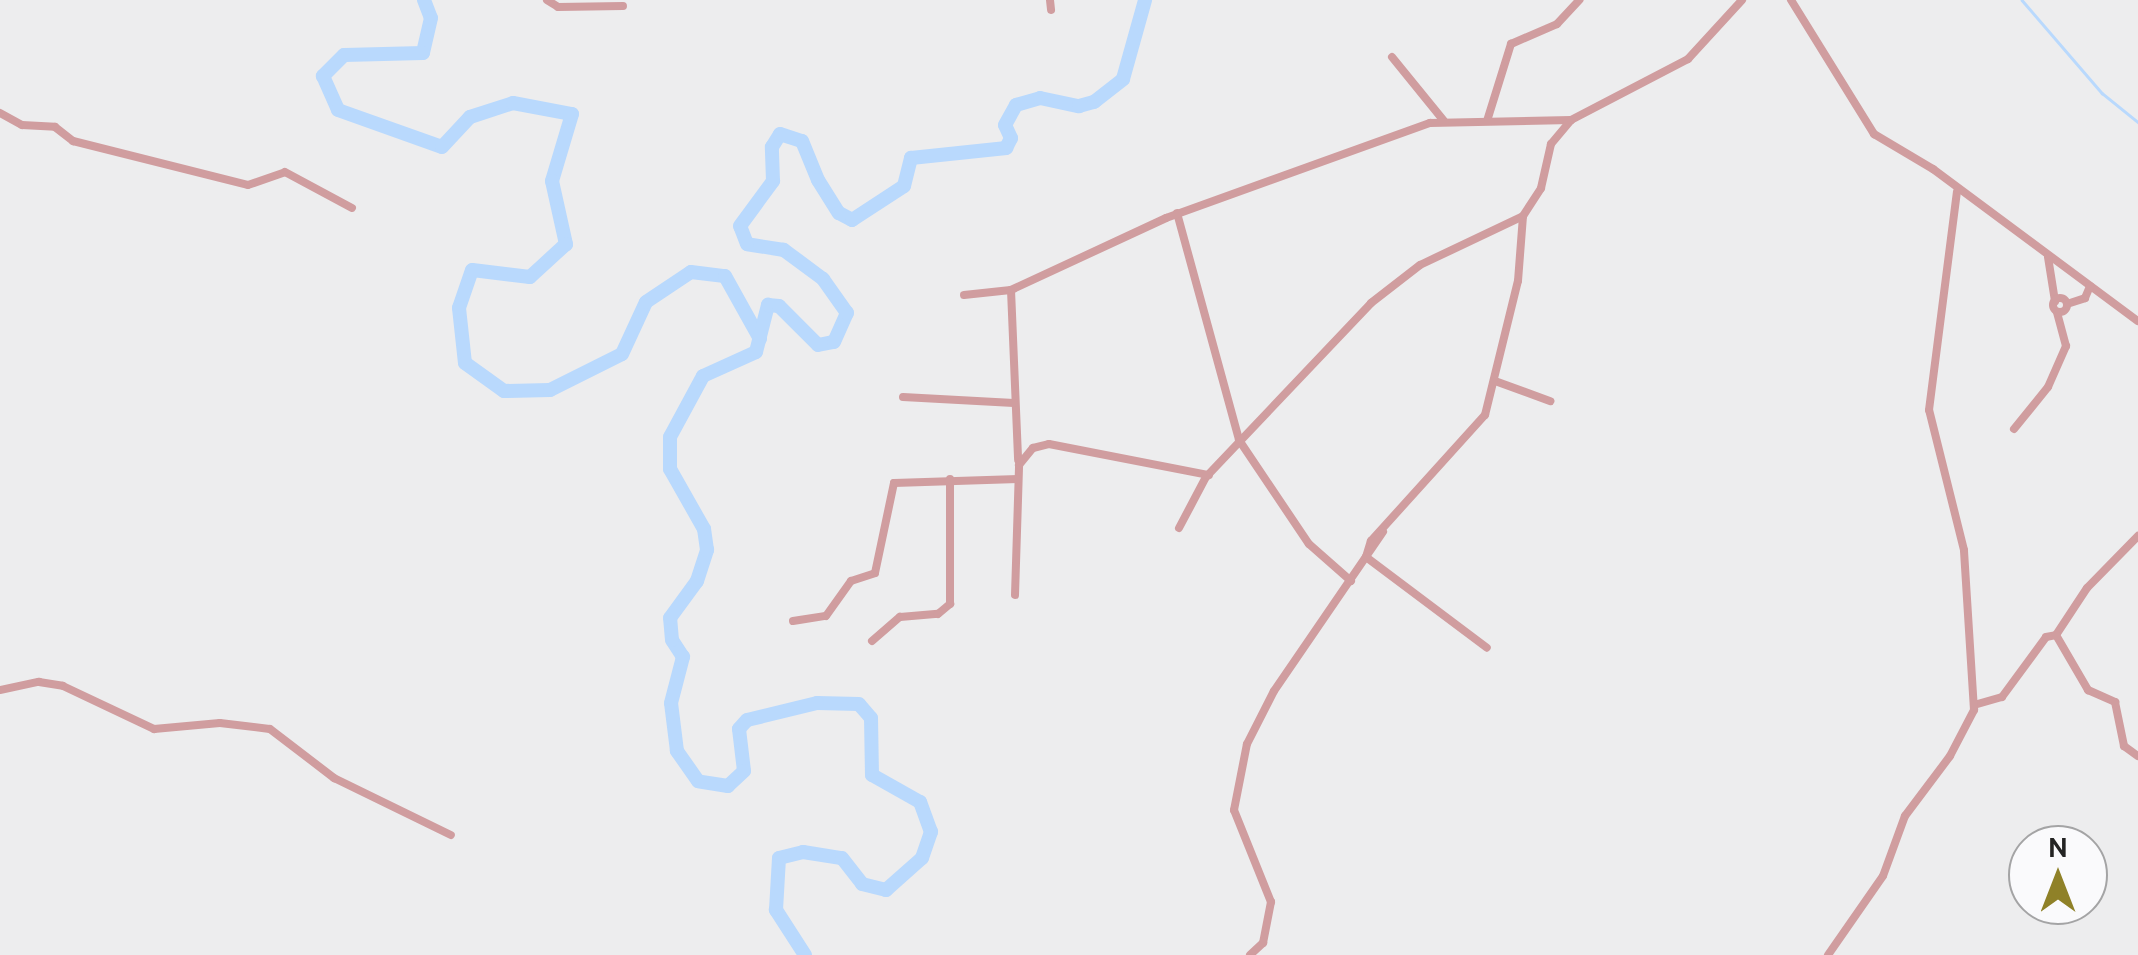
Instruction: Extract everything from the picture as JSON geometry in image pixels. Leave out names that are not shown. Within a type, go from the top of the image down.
[{"type":"street","points":[[547,0],[558,7],[623,6]]},
{"type":"street","points":[[1486,121],[1510,44],[1557,24],[1579,0]]},
{"type":"street","points":[[1250,955],[1263,943],[1271,902],[1234,810],[1248,744],[1274,691],[1383,532],[1480,424],[1495,381],[1520,270],[1524,216],[1541,188],[1552,144],[1571,120],[1688,59],[1742,0]]},
{"type":"street","points":[[1791,0],[1867,126],[2138,320]]},
{"type":"street","points":[[1392,57],[1444,120]]},
{"type":"street","points":[[0,113],[22,125],[55,128],[73,141],[248,185],[285,172],[352,208]]},
{"type":"street","points":[[964,295],[1011,290],[1177,213],[1444,120],[1571,120]]},
{"type":"street","points":[[1828,955],[1883,876],[1905,816],[1963,735],[1974,705],[1964,550],[1929,410],[1957,192]]},
{"type":"street","points":[[1177,213],[1239,440],[1309,544],[1352,581]]},
{"type":"street","points":[[1179,528],[1209,475],[1239,440],[1398,279],[1524,216]]},
{"type":"street","points":[[2014,430],[2048,388],[2066,346],[2048,256]]},
{"type":"street","points":[[2057,312],[2085,298],[2090,286]]},
{"type":"street","points":[[1011,290],[1019,465],[1015,595]]},
{"type":"street","points":[[2054,301],[2068,304]]},
{"type":"street","points":[[1495,381],[1550,400]]},
{"type":"street","points":[[903,396],[945,404],[1014,403]]},
{"type":"street","points":[[1019,465],[1044,443],[1209,475]]},
{"type":"street","points":[[793,621],[826,616],[851,582],[875,573],[884,550],[889,490],[898,481],[1018,478]]},
{"type":"street","points":[[872,642],[900,618],[938,614],[950,604],[950,480]]},
{"type":"street","points":[[1974,705],[2002,697],[2046,637],[2056,634],[2087,588],[2138,536]]},
{"type":"street","points":[[1366,558],[1488,648]]},
{"type":"street","points":[[2056,634],[2088,690],[2116,702],[2126,749],[2138,756]]},
{"type":"street","points":[[0,690],[40,682],[63,686],[154,729],[220,723],[270,729],[334,778],[451,835]]},
{"type":"waterway","points":[[424,0],[431,18],[423,53],[344,55],[323,76],[338,110],[442,147],[470,117],[513,103],[572,114],[552,181],[566,244],[530,277],[472,270],[459,308],[465,363],[504,391],[550,390],[622,354],[646,302],[691,272],[725,276],[760,339]]},
{"type":"waterway","points":[[805,955],[776,910],[779,858],[803,852],[842,858],[862,884],[886,890],[922,858],[931,832],[920,802],[872,775],[871,718],[859,704],[817,703],[747,720],[739,729],[744,771],[728,786],[698,781],[677,751],[671,703],[683,657],[672,640],[670,618],[697,581],[707,550],[704,529],[670,469],[670,437],[703,376],[756,352],[768,305],[779,306],[818,345],[834,342],[847,313],[823,279],[784,250],[747,244],[740,226],[773,181],[772,147],[780,134],[802,141],[818,180],[839,213],[852,220],[904,186],[911,158],[1006,148],[1011,138],[1005,125],[1016,105],[1040,98],[1079,106],[1094,102],[1123,79],[1145,0]]},
{"type":"waterway","points":[[2022,0],[2102,93],[2138,122]]}]
